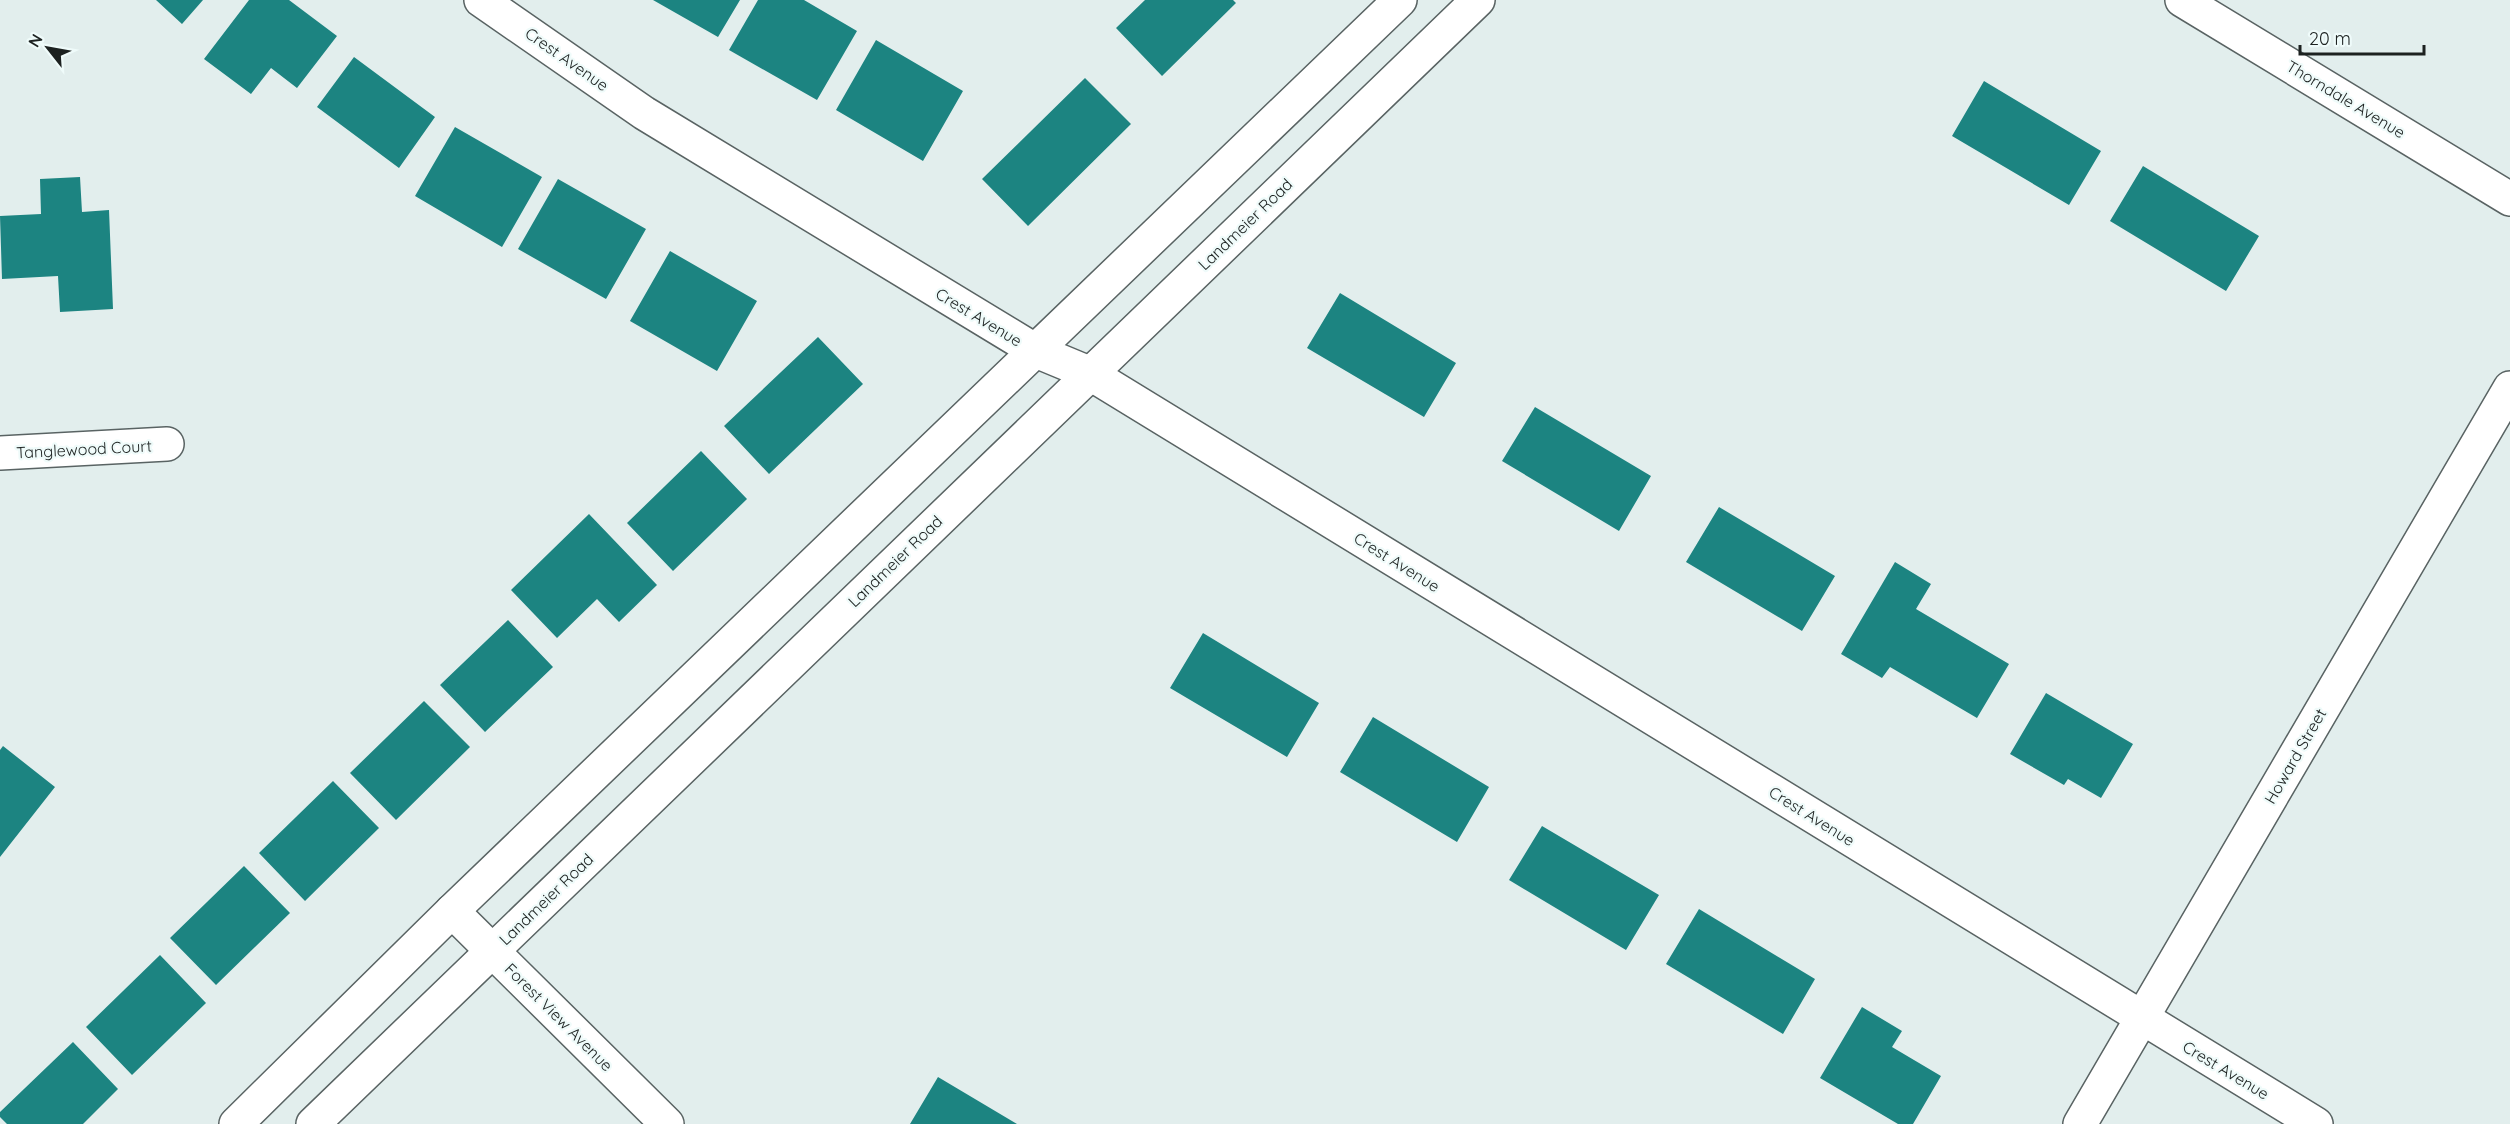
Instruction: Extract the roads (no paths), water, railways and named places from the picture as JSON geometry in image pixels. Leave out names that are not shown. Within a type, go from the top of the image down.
[{"type":"street","name":"Crest Avenue","points":[[481,0],[644,113],[1036,351],[1089,373],[2316,1124]]},
{"type":"street","points":[[236,1124],[452,911],[1400,0]]},
{"type":"street","name":"Landmeier Road","points":[[313,1124],[1478,0]]},
{"type":"street","name":"Thorndale Avenue","points":[[2182,0],[2510,199]]},
{"type":"street","name":"Howard Street","points":[[2080,1124],[2510,388]]},
{"type":"street","name":"Tanglewood Court","points":[[0,453],[167,444]]},
{"type":"street","name":"Forest View Avenue","points":[[452,911],[667,1124]]}]
